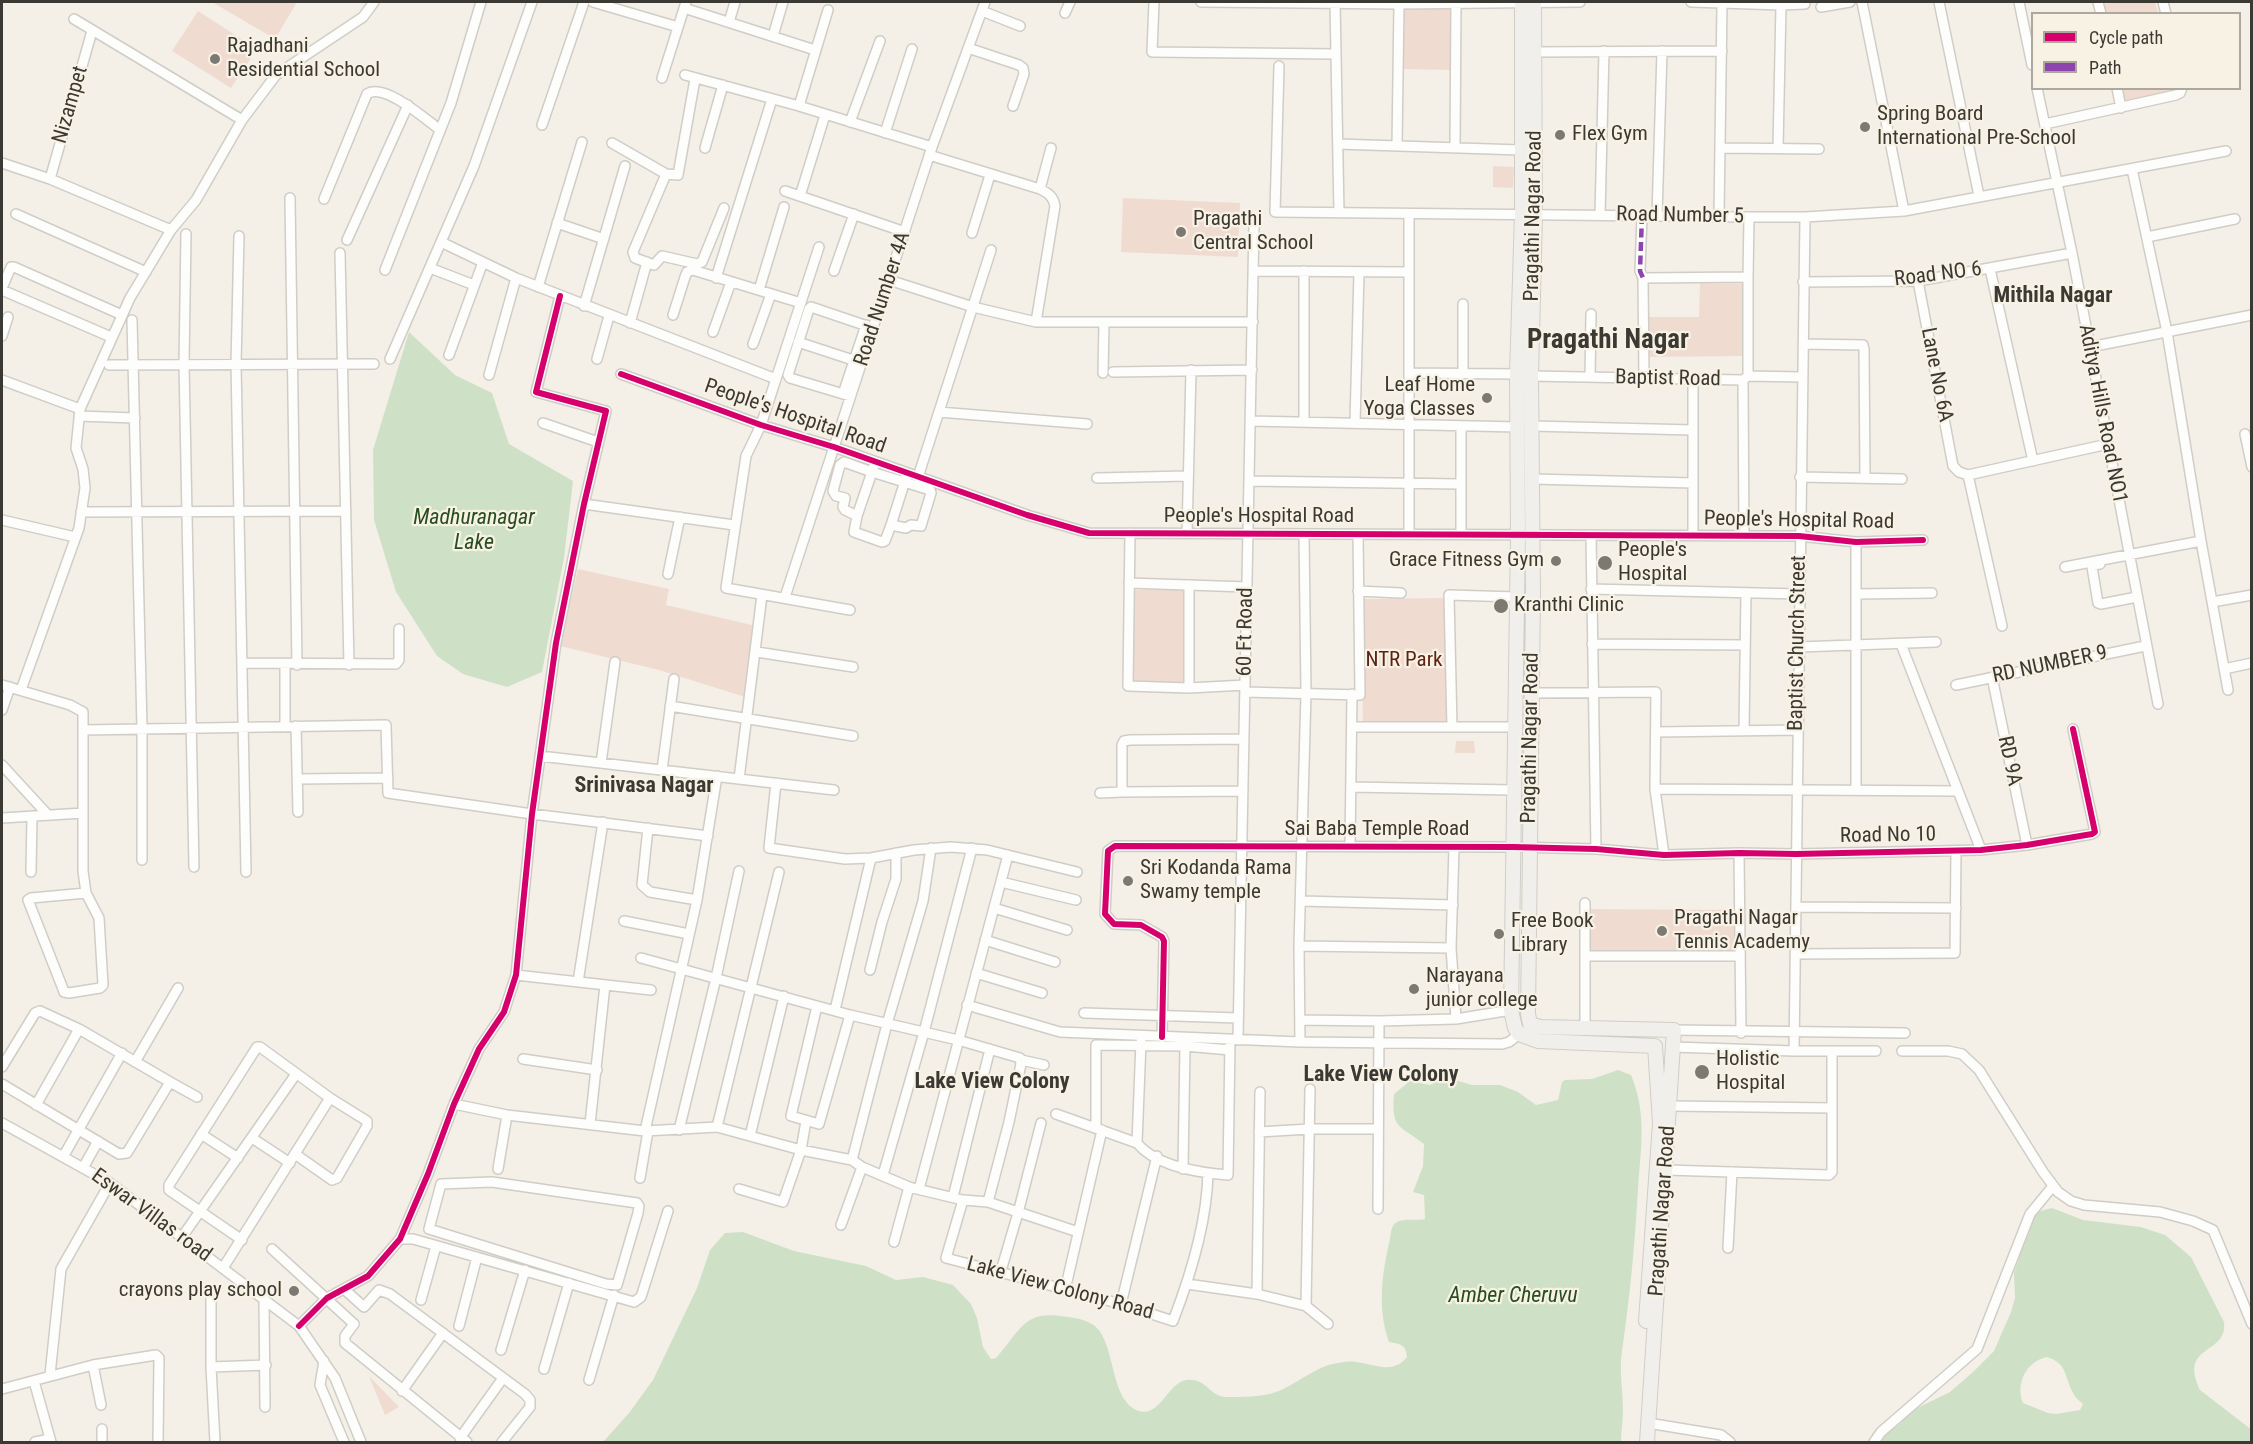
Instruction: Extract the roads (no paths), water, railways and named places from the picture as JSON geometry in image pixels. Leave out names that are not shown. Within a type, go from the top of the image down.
[{"type":"main road","name":"Pragathi Nagar Road","points":[[1522,2],[1520,150],[1528,215]]},
{"type":"main road","name":"Pragathi Nagar Road","points":[[1530,1024],[1528,1004],[1532,693],[1525,535],[1524,375],[1535,52],[1534,2]]},
{"type":"main road","name":"Pragathi Nagar Road","points":[[1519,1034],[1515,1028],[1511,1010],[1513,790],[1516,597],[1532,479],[1525,426]]},
{"type":"main road","points":[[1530,1024],[1540,1027],[1674,1030]]},
{"type":"main road","name":"Pragathi Nagar Road","points":[[1638,1443],[1660,1123],[1656,1030]]},
{"type":"main road","name":"Pragathi Nagar Road","points":[[1647,1443],[1674,1030]]},
{"type":"main road","points":[[1519,1034],[1538,1041],[1673,1047]]},
{"type":"street","points":[[21,690],[75,537],[81,512],[85,488],[83,469],[76,448],[80,412],[122,315],[171,230],[196,200],[242,120],[276,75],[363,17],[374,2]]},
{"type":"street","points":[[385,270],[451,103],[481,2]]},
{"type":"street","points":[[390,359],[474,166],[532,2]]},
{"type":"street","points":[[542,125],[584,2]]},
{"type":"street","points":[[593,2],[678,27]]},
{"type":"street","points":[[729,22],[735,2]]},
{"type":"street","points":[[772,36],[783,2]]},
{"type":"street","points":[[1065,13],[1070,2]]},
{"type":"street","points":[[1154,2],[1152,52],[1336,54]]},
{"type":"street","points":[[1201,2],[1399,4],[1580,2]]},
{"type":"street","points":[[1691,2],[1805,4]]},
{"type":"street","points":[[1821,7],[1850,2]]},
{"type":"street","points":[[1862,2],[1904,211]]},
{"type":"street","points":[[1939,2],[1979,196]]},
{"type":"street","points":[[2019,2],[2031,60]]},
{"type":"street","points":[[1335,3],[1339,213]]},
{"type":"street","points":[[1455,148],[1456,3]]},
{"type":"street","points":[[1397,146],[1399,4]]},
{"type":"street","points":[[1719,216],[1722,148],[1722,4]]},
{"type":"street","points":[[662,78],[685,5],[815,50]]},
{"type":"street","points":[[1778,148],[1781,5]]},
{"type":"street","points":[[984,6],[1020,26]]},
{"type":"street","name":"Road Number 4A","points":[[785,597],[834,447],[847,395],[870,326],[889,280],[931,151],[984,6]]},
{"type":"street","points":[[799,106],[828,10]]},
{"type":"street","points":[[74,19],[92,32],[242,120]]},
{"type":"street","name":"Nizampet","points":[[50,179],[92,32]]},
{"type":"street","points":[[850,122],[880,41]]},
{"type":"street","points":[[968,48],[1023,68],[1024,74],[1013,106]]},
{"type":"street","points":[[885,133],[912,49]]},
{"type":"street","points":[[1600,215],[1604,51]]},
{"type":"street","points":[[1657,216],[1662,51]]},
{"type":"street","points":[[1535,52],[1722,51]]},
{"type":"street","name":"Road Number 5","points":[[1279,66],[1275,212],[1805,217],[1904,211],[2226,152]]},
{"type":"street","points":[[685,75],[799,106],[885,133],[990,175],[1049,193],[1055,206],[1036,322]]},
{"type":"street","points":[[612,143],[666,174],[678,175],[695,79]]},
{"type":"street","points":[[705,148],[723,85]]},
{"type":"street","points":[[324,199],[336,164],[368,94],[376,90],[408,105],[439,129]]},
{"type":"street","name":"Aditya Hills Road NO1","points":[[2037,90],[2072,253],[2145,646],[2158,704]]},
{"type":"street","points":[[2116,90],[2121,108]]},
{"type":"street","points":[[2045,124],[2176,95],[2181,90]]},
{"type":"street","points":[[717,278],[772,99]]},
{"type":"street","points":[[347,240],[408,105]]},
{"type":"street","points":[[800,196],[825,115]]},
{"type":"street","points":[[538,287],[582,142]]},
{"type":"street","points":[[1338,144],[1520,150]]},
{"type":"street","points":[[1040,189],[1051,148]]},
{"type":"street","points":[[1722,148],[1819,149]]},
{"type":"street","points":[[2,163],[50,179],[171,230]]},
{"type":"street","points":[[584,306],[626,166]]},
{"type":"street","points":[[2132,169],[2167,332],[2228,690]]},
{"type":"street","points":[[666,174],[633,252],[634,258],[654,265],[664,255],[697,264],[702,262],[724,208]]},
{"type":"street","points":[[972,233],[990,175]]},
{"type":"street","points":[[785,191],[905,232]]},
{"type":"street","points":[[290,198],[297,665]]},
{"type":"street","points":[[759,290],[784,207]]},
{"type":"street","points":[[16,214],[146,272]]},
{"type":"street","points":[[834,271],[854,214]]},
{"type":"street","points":[[1409,214],[1409,534]]},
{"type":"street","points":[[1642,216],[1640,271],[1643,278],[1644,378]]},
{"type":"street","points":[[1744,536],[1749,217]]},
{"type":"street","name":"Baptist Church Street","points":[[1794,1051],[1805,217]]},
{"type":"street","points":[[2147,237],[2235,219]]},
{"type":"street","points":[[556,223],[604,239]]},
{"type":"street","name":"60 Ft Road","points":[[1208,1173],[1228,1175],[1233,1043],[1238,1018],[1254,224]]},
{"type":"street","points":[[186,234],[184,364],[194,867]]},
{"type":"street","points":[[239,236],[237,364],[246,872]]},
{"type":"street","points":[[441,242],[516,279],[776,379]]},
{"type":"street","points":[[819,247],[761,425],[746,456],[726,588],[850,610]]},
{"type":"street","points":[[918,477],[991,250]]},
{"type":"street","points":[[340,253],[349,664]]},
{"type":"street","name":"Road NO 6","points":[[1803,282],[1918,281],[2072,253]]},
{"type":"street","points":[[449,355],[483,262]]},
{"type":"street","points":[[630,323],[647,262]]},
{"type":"street","points":[[111,337],[2,289],[11,267],[122,315]]},
{"type":"street","points":[[430,268],[474,285]]},
{"type":"street","points":[[1990,269],[2033,461]]},
{"type":"street","points":[[673,315],[687,272],[693,270],[801,303]]},
{"type":"street","points":[[1254,271],[1409,272]]},
{"type":"street","points":[[1304,272],[1304,422]]},
{"type":"street","points":[[1355,423],[1359,272]]},
{"type":"street","points":[[1643,278],[1748,278]]},
{"type":"street","points":[[489,375],[516,279]]},
{"type":"street","points":[[889,280],[973,307],[1036,322],[1253,322]]},
{"type":"street","name":"Lane No 6A","points":[[1918,281],[1953,466],[1968,475]]},
{"type":"street","points":[[713,332],[731,282]]},
{"type":"street","points":[[753,344],[771,294]]},
{"type":"street","points":[[299,1326],[327,1298],[368,1276],[400,1239],[454,1104],[479,1049],[504,1012],[516,975],[532,814],[556,643],[584,504],[606,411],[536,392],[560,296]]},
{"type":"street","points":[[1463,304],[1463,373]]},
{"type":"street","points":[[847,395],[790,378],[788,372],[798,342],[811,307],[870,326]]},
{"type":"street","points":[[1590,377],[1591,314]]},
{"type":"street","points":[[2090,347],[2252,315]]},
{"type":"street","points":[[597,359],[609,316]]},
{"type":"street","points":[[2,336],[8,317]]},
{"type":"street","points":[[132,320],[142,728],[142,860]]},
{"type":"street","points":[[1104,323],[1108,372],[1252,370]]},
{"type":"street","points":[[798,342],[858,362]]},
{"type":"street","points":[[1803,344],[1863,345],[1865,478]]},
{"type":"street","points":[[109,365],[374,364]]},
{"type":"street","points":[[1187,533],[1191,370]]},
{"type":"street","name":"Baptist Road","points":[[1409,373],[1693,379],[1802,377]]},
{"type":"street","name":"People's Hospital Road","points":[[621,374],[761,425],[834,447],[875,462],[906,478],[918,477],[1027,515],[1089,533],[1799,536],[1856,542],[1923,540]]},
{"type":"street","points":[[1693,379],[1693,536]]},
{"type":"street","points":[[2,380],[80,412],[135,418]]},
{"type":"street","points":[[939,412],[1087,424]]},
{"type":"street","points":[[1251,421],[1693,430]]},
{"type":"street","points":[[543,423],[598,442]]},
{"type":"street","points":[[1461,426],[1461,534]]},
{"type":"street","points":[[2245,434],[2252,467]]},
{"type":"street","points":[[2002,626],[1968,475],[2108,444]]},
{"type":"street","points":[[857,516],[845,510],[843,507],[845,498],[836,496],[833,491],[840,465],[844,462],[872,472],[906,478],[931,491],[921,526],[911,525],[906,528],[891,525]]},
{"type":"street","points":[[875,462],[857,516],[855,532],[885,542],[906,478]]},
{"type":"street","points":[[1097,478],[1187,476]]},
{"type":"street","points":[[1800,477],[1902,479]]},
{"type":"street","points":[[1532,479],[1693,483]]},
{"type":"street","points":[[1249,481],[1460,484]]},
{"type":"street","points":[[584,504],[734,525]]},
{"type":"street","points":[[81,512],[346,512]]},
{"type":"street","points":[[668,574],[680,517]]},
{"type":"street","points":[[2,520],[75,537]]},
{"type":"street","points":[[1130,533],[1128,686],[1352,694],[1360,694],[1358,534]]},
{"type":"street","points":[[1300,1042],[1299,946],[1306,693],[1304,534]]},
{"type":"street","points":[[1591,535],[1596,849]]},
{"type":"street","points":[[2065,567],[2201,541]]},
{"type":"street","points":[[1856,542],[1856,790]]},
{"type":"street","points":[[2128,556],[2093,565],[2098,603],[2136,597]]},
{"type":"street","points":[[1129,583],[1247,587]]},
{"type":"street","points":[[1189,585],[1189,688]]},
{"type":"street","points":[[1592,589],[1799,594]]},
{"type":"street","points":[[1358,591],[1401,593]]},
{"type":"street","points":[[1744,730],[1746,593]]},
{"type":"street","points":[[1856,594],[1932,593]]},
{"type":"street","points":[[1452,727],[1449,595],[1516,597]]},
{"type":"street","points":[[2212,602],[2252,595]]},
{"type":"street","points":[[739,779],[757,652],[762,596]]},
{"type":"street","points":[[242,663],[396,664],[399,660],[399,629]]},
{"type":"street","points":[[1799,646],[1936,642]]},
{"type":"street","points":[[1592,644],[1745,645]]},
{"type":"street","points":[[1901,644],[1981,850]]},
{"type":"street","name":"RD NUMBER 9","points":[[1956,685],[2145,646]]},
{"type":"street","points":[[757,652],[853,667]]},
{"type":"street","points":[[601,763],[615,663]]},
{"type":"street","points":[[2224,669],[2252,663]]},
{"type":"street","points":[[285,664],[285,727]]},
{"type":"street","name":"RD 9A","points":[[1992,677],[2027,845]]},
{"type":"street","points":[[662,770],[674,679]]},
{"type":"street","points":[[2,710],[6,686],[70,705],[83,712],[82,871],[86,893],[99,918],[103,985],[100,988],[69,993],[63,989],[28,900],[86,893]]},
{"type":"street","points":[[1532,693],[1656,692],[1655,789],[1664,855]]},
{"type":"street","points":[[1350,847],[1352,694]]},
{"type":"street","points":[[670,706],[853,736]]},
{"type":"street","points":[[83,730],[386,725],[388,793],[708,836]]},
{"type":"street","points":[[296,726],[298,812]]},
{"type":"street","points":[[1352,727],[1515,727]]},
{"type":"street","name":"Road No 10","points":[[1664,855],[1981,850],[2092,834],[2095,832],[2073,729]]},
{"type":"street","points":[[1656,732],[1798,730]]},
{"type":"street","points":[[1122,792],[1122,745],[1124,741],[1244,739]]},
{"type":"street","points":[[540,756],[834,790]]},
{"type":"street","points":[[2,765],[46,814]]},
{"type":"street","points":[[640,1178],[646,1131],[697,900],[717,776]]},
{"type":"street","points":[[298,779],[388,778]]},
{"type":"street","points":[[776,783],[769,848],[844,859],[872,858],[931,848],[972,848],[1077,872]]},
{"type":"street","points":[[1351,787],[1513,790]]},
{"type":"street","points":[[1655,789],[1957,790]]},
{"type":"street","points":[[1100,793],[1243,791]]},
{"type":"street","points":[[2,818],[83,813]]},
{"type":"street","points":[[31,872],[32,816]]},
{"type":"street","points":[[578,982],[603,822]]},
{"type":"street","points":[[648,828],[641,880],[644,888],[650,892],[697,900]]},
{"type":"street","name":"Sai Baba Temple Road","points":[[1163,1015],[1164,941],[1151,929],[1141,925],[1114,924],[1105,914],[1108,851],[1115,846],[1513,847],[1596,849],[1664,855]]},
{"type":"street","points":[[852,1160],[887,1024],[923,901],[931,848]]},
{"type":"street","points":[[883,1175],[924,1032],[972,848]]},
{"type":"street","points":[[1454,848],[1451,948],[1456,1019]]},
{"type":"street","points":[[1795,954],[1953,954],[1956,951],[1956,851]]},
{"type":"street","points":[[870,970],[896,879],[896,853]]},
{"type":"street","points":[[1739,853],[1740,1033]]},
{"type":"street","points":[[894,1242],[932,1142],[957,1040],[1008,855]]},
{"type":"street","points":[[835,1010],[872,858]]},
{"type":"street","points":[[679,1130],[739,871]]},
{"type":"street","points":[[717,1127],[779,872]]},
{"type":"street","points":[[1001,882],[1076,900]]},
{"type":"street","points":[[1301,901],[1454,904]]},
{"type":"street","points":[[1585,903],[1587,956],[1585,1028]]},
{"type":"street","points":[[1796,907],[1956,908]]},
{"type":"street","points":[[994,908],[1067,930]]},
{"type":"street","points":[[624,921],[689,934]]},
{"type":"street","points":[[985,940],[1055,962]]},
{"type":"street","points":[[1299,946],[1451,948]]},
{"type":"street","points":[[1587,956],[1740,956]]},
{"type":"street","points":[[641,958],[850,1015],[957,1040],[1044,1065]]},
{"type":"street","points":[[976,973],[1042,993]]},
{"type":"street","points":[[516,975],[651,990]]},
{"type":"street","points":[[590,1124],[605,985]]},
{"type":"street","points":[[135,1062],[178,988]]},
{"type":"street","points":[[750,1136],[784,996]]},
{"type":"street","points":[[967,1005],[1060,1032],[1185,1046],[1300,1042],[1502,1044],[1509,1042],[1530,1024]]},
{"type":"street","points":[[818,1006],[791,1116],[806,1121],[819,1124],[850,1015]]},
{"type":"street","points":[[1300,1020],[1456,1019],[1511,1010]]},
{"type":"street","points":[[2,1067],[34,1013],[44,1012],[122,1053],[196,1097]]},
{"type":"street","points":[[1084,1013],[1238,1018]]},
{"type":"street","points":[[1162,1037],[1163,1015]]},
{"type":"street","points":[[1378,1209],[1379,1021]]},
{"type":"street","points":[[36,1105],[78,1029]]},
{"type":"street","points":[[1674,1030],[1740,1033],[1905,1033]]},
{"type":"street","points":[[1065,1290],[1099,1129],[1096,1045],[1162,1037],[1233,1043]]},
{"type":"street","points":[[1137,1143],[1141,1041]]},
{"type":"street","points":[[1183,1169],[1185,1046]]},
{"type":"street","points":[[242,1240],[169,1190],[169,1185],[257,1047],[367,1121],[367,1126],[337,1178],[333,1180],[295,1154]]},
{"type":"street","points":[[1673,1047],[1876,1051]]},
{"type":"street","points":[[952,1197],[990,1049]]},
{"type":"street","points":[[1666,1170],[1829,1175],[1832,1172],[1832,1051]]},
{"type":"street","points":[[1902,1051],[1948,1051],[1962,1054],[1979,1070],[2053,1186],[2071,1201],[2084,1205],[2160,1212],[2193,1221],[2213,1230],[2252,1324]]},
{"type":"street","points":[[63,1157],[122,1053]]},
{"type":"street","points":[[523,1059],[597,1070]]},
{"type":"street","points":[[988,1202],[1009,1122],[1021,1060]]},
{"type":"street","points":[[182,1237],[296,1074]]},
{"type":"street","points":[[2,1084],[119,1154],[127,1153],[170,1082]]},
{"type":"street","points":[[1306,1306],[1310,1089]]},
{"type":"street","points":[[1257,1294],[1260,1092]]},
{"type":"street","points":[[223,1268],[330,1098]]},
{"type":"street","points":[[454,1104],[507,1115],[646,1131],[717,1127],[801,1150],[852,1160],[862,1167],[914,1188],[967,1201],[988,1202],[1078,1232]]},
{"type":"street","points":[[1670,1106],[1832,1108]]},
{"type":"street","points":[[1056,1114],[1137,1143],[1143,1150],[1183,1169],[1208,1173],[1207,1193],[1187,1284],[1257,1294],[1306,1306],[1328,1324]]},
{"type":"street","points":[[498,1169],[507,1115]]},
{"type":"street","points":[[740,1189],[783,1202],[801,1150],[806,1121]]},
{"type":"street","name":"Eswar Villas road","points":[[2,1123],[110,1183],[299,1326],[335,1377],[361,1443]]},
{"type":"street","points":[[1000,1274],[1041,1123]]},
{"type":"street","points":[[1259,1132],[1377,1129]]},
{"type":"street","points":[[201,1134],[238,1158]]},
{"type":"street","points":[[252,1138],[290,1163]]},
{"type":"street","points":[[83,1168],[98,1141]]},
{"type":"street","points":[[1121,1304],[1157,1156]]},
{"type":"street","points":[[841,1225],[862,1167]]},
{"type":"street","points":[[1728,1248],[1732,1172]]},
{"type":"street","points":[[492,1182],[637,1203],[639,1206],[619,1281],[613,1286],[432,1231],[429,1226],[434,1206],[439,1188],[444,1183],[492,1182]]},
{"type":"street","points":[[50,1375],[61,1269],[110,1183]]},
{"type":"street","points":[[1874,1443],[1881,1432],[1977,1349],[2030,1214],[2053,1186]]},
{"type":"street","points":[[417,1201],[434,1206]]},
{"type":"street","name":"Lake View Colony Road","points":[[967,1201],[946,1258],[1121,1304],[1173,1321],[1187,1284]]},
{"type":"street","points":[[400,1239],[413,1239],[631,1301],[639,1300],[668,1210]]},
{"type":"street","points":[[381,1244],[390,1250]]},
{"type":"street","points":[[421,1300],[436,1246]]},
{"type":"street","points":[[272,1249],[354,1324]]},
{"type":"street","points":[[459,1326],[477,1257]]},
{"type":"street","points":[[501,1350],[525,1270]]},
{"type":"street","points":[[544,1369],[569,1283]]},
{"type":"street","points":[[344,1289],[364,1307]]},
{"type":"street","points":[[502,1443],[530,1407],[530,1400],[525,1394],[383,1290],[375,1292],[345,1336],[345,1344],[464,1440],[503,1378]]},
{"type":"street","points":[[211,1292],[214,1443]]},
{"type":"street","points":[[589,1380],[614,1295]]},
{"type":"street","points":[[264,1299],[265,1407]]},
{"type":"street","points":[[402,1391],[443,1333]]},
{"type":"street","points":[[2,1389],[93,1365],[156,1354],[159,1358],[158,1443]]},
{"type":"street","points":[[324,1361],[320,1385],[344,1443]]},
{"type":"street","points":[[93,1365],[101,1405]]},
{"type":"street","points":[[211,1367],[266,1365]]},
{"type":"street","points":[[34,1381],[51,1441],[35,1443]]},
{"type":"street","points":[[1648,1423],[1721,1435],[1730,1443]]},
{"type":"street","points":[[102,1429],[102,1443]]},
{"type":"water","name":"Madhuranagar Lake","points":[[409,332],[455,375],[492,393],[509,444],[573,481],[564,558],[542,672],[507,687],[463,674],[437,656],[396,592],[374,520],[373,450]]},
{"type":"water","name":"Amber Cheruvu","points":[[1618,1070],[1631,1075],[1639,1103],[1642,1131],[1634,1250],[1621,1358],[1623,1411],[1621,1442],[603,1442],[629,1413],[653,1380],[697,1288],[710,1250],[725,1233],[743,1232],[794,1251],[866,1266],[896,1280],[923,1277],[953,1285],[971,1304],[977,1318],[983,1347],[991,1359],[996,1358],[1018,1330],[1032,1319],[1053,1315],[1087,1322],[1097,1328],[1103,1337],[1123,1397],[1139,1411],[1146,1412],[1153,1409],[1174,1387],[1186,1380],[1198,1381],[1220,1396],[1251,1396],[1276,1392],[1314,1371],[1342,1362],[1383,1367],[1395,1366],[1407,1357],[1402,1346],[1389,1342],[1383,1317],[1383,1277],[1391,1232],[1397,1222],[1425,1219],[1424,1195],[1413,1192],[1423,1166],[1424,1144],[1398,1125],[1394,1114],[1394,1094],[1410,1081],[1430,1085],[1445,1077],[1472,1085],[1500,1085],[1518,1092],[1536,1105],[1558,1100],[1562,1082],[1565,1080],[1592,1079]]},
{"type":"water","points":[[2052,1208],[2083,1220],[2141,1227],[2165,1235],[2191,1257],[2224,1322],[2223,1333],[2219,1340],[2199,1357],[2195,1364],[2195,1375],[2200,1390],[2252,1430],[2251,1442],[1878,1442],[1883,1435],[1901,1423],[1907,1413],[1950,1392],[1994,1351],[2011,1312],[2015,1298],[2014,1273],[2037,1212]],"holes":[[[2047,1357],[2062,1367],[2070,1387],[2083,1404],[2080,1410],[2056,1414],[2023,1403],[2021,1388],[2024,1374],[2040,1359]]]},
{"type":"place","name":"Rajadhani Residential School","points":[[215,59]]},
{"type":"place","name":"Spring Board International Pre-School","points":[[1865,127]]},
{"type":"place","name":"Flex Gym","points":[[1560,135]]},
{"type":"place","name":"Pragathi Central School","points":[[1181,232]]},
{"type":"place","name":"Leaf Home Yoga Classes","points":[[1487,398]]},
{"type":"place","name":"Grace Fitness Gym","points":[[1556,561]]},
{"type":"place","name":"People's Hospital","points":[[1605,563]]},
{"type":"place","name":"Kranthi Clinic","points":[[1501,606]]},
{"type":"place","name":"Sri Kodanda Rama Swamy temple","points":[[1128,881]]},
{"type":"place","name":"Pragathi Nagar Tennis Academy","points":[[1662,931]]},
{"type":"place","name":"Free Book Library","points":[[1499,934]]},
{"type":"place","name":"Narayana junior college","points":[[1414,989]]},
{"type":"place","name":"Holistic Hospital","points":[[1702,1072]]},
{"type":"place","name":"crayons play school","points":[[294,1291]]},
{"type":"district","name":"Mithila Nagar","points":[[2053,296]]},
{"type":"district","name":"Pragathi Nagar","points":[[1608,341]]},
{"type":"district","name":"Srinivasa Nagar","points":[[644,786]]},
{"type":"district","name":"Lake View Colony","points":[[1381,1075]]},
{"type":"district","name":"Lake View Colony","points":[[992,1082]]},
{"type":"park label","name":"NTR Park","points":[[1404,661]]}]
